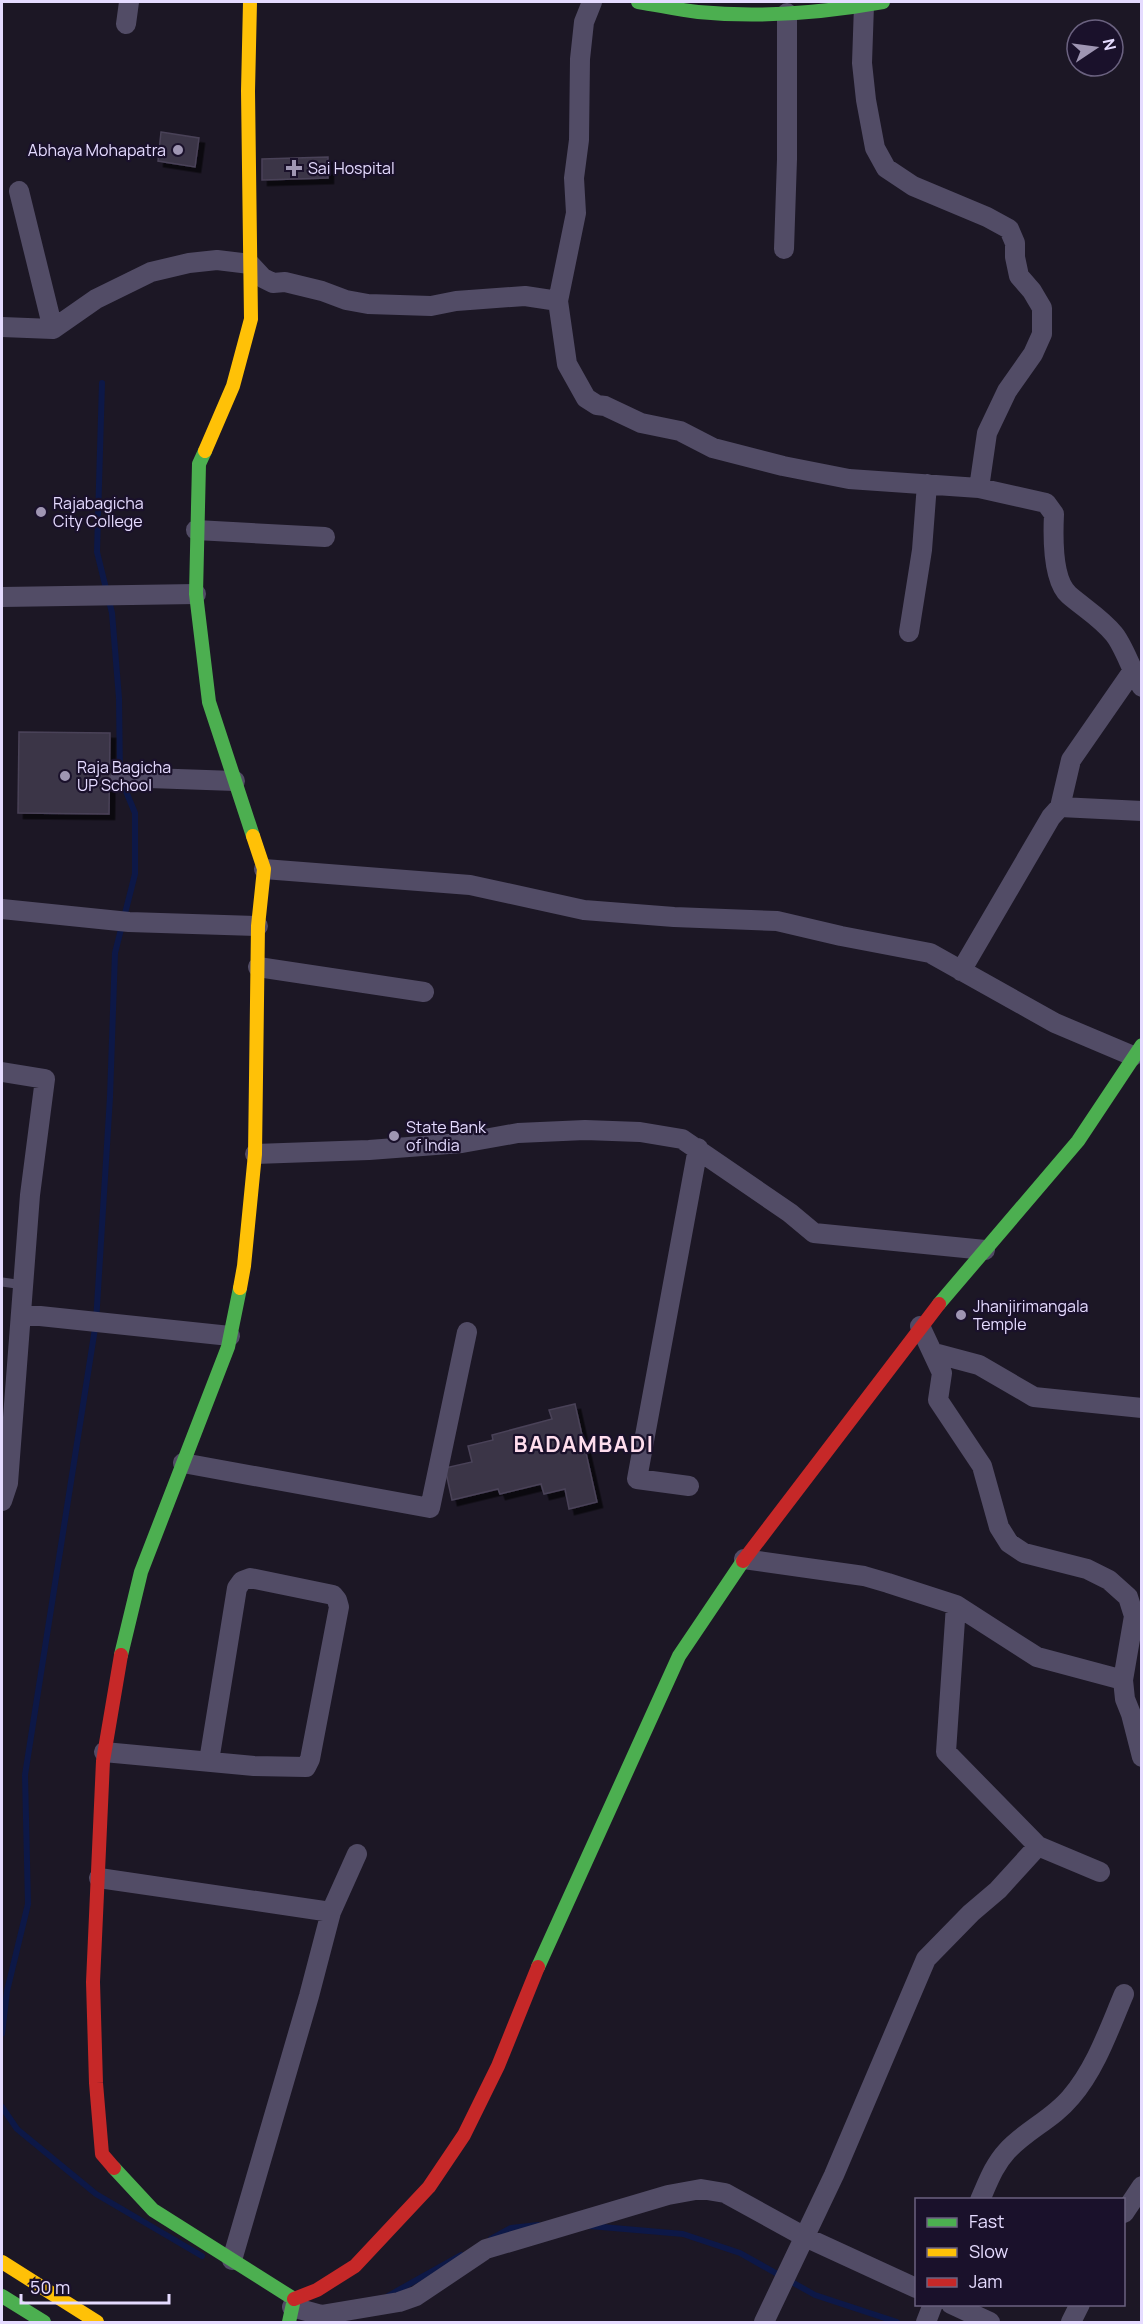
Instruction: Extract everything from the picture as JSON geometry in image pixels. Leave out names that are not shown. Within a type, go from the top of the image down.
[{"type":"street","points":[[126,24],[129,2]]},
{"type":"street","points":[[250,2],[248,91],[251,319],[233,386],[199,464],[196,594],[209,702],[264,869],[258,926],[255,1154],[244,1266],[228,1347],[141,1572],[118,1666],[104,1752],[93,1982],[96,2084],[102,2154],[153,2210],[232,2260],[292,2309],[321,2315],[399,2302],[416,2296],[486,2249],[668,2195],[701,2189],[724,2193],[805,2237],[915,2289]]},
{"type":"street","points":[[592,2],[584,22],[580,59],[579,140],[574,178],[576,213],[558,301],[567,363],[586,398],[597,405],[605,406],[641,423],[680,431],[713,448],[783,466],[849,479],[979,488],[1046,503],[1054,514],[1053,540],[1058,573],[1066,593],[1092,612],[1116,636],[1137,680],[1071,760],[1060,807],[1051,817],[961,971]]},
{"type":"street","points":[[638,2],[695,12],[742,15],[787,13],[874,3],[862,63],[875,148],[886,168],[913,186],[987,217],[1009,229],[1015,243],[1019,276],[1032,291],[1042,308],[1042,334],[1033,354],[1007,391],[987,433],[979,488]]},
{"type":"street","points":[[784,249],[787,159],[787,13]]},
{"type":"street","points":[[19,191],[53,329]]},
{"type":"street","points":[[2,327],[53,329],[96,299],[151,272],[189,263],[217,260],[250,264],[262,278],[273,283],[285,282],[322,291],[345,300],[368,304],[431,306],[456,301],[525,296],[558,301]]},
{"type":"street","points":[[909,632],[923,542],[927,484]]},
{"type":"street","points":[[196,530],[325,537]]},
{"type":"street","points":[[2,597],[196,594]]},
{"type":"street","points":[[120,777],[235,781]]},
{"type":"street","points":[[1060,807],[1142,811]]},
{"type":"street","points":[[264,869],[378,880],[470,885],[584,910],[674,917],[777,921],[930,953],[1055,1023],[1137,1051],[1078,1141],[920,1326],[744,1559],[679,1656],[560,1918],[498,2066],[464,2135],[429,2187],[355,2266],[292,2309]]},
{"type":"street","points":[[2,909],[129,921],[258,926]]},
{"type":"street","points":[[258,967],[424,992]]},
{"type":"street","points":[[2,1072],[45,1079],[30,1195],[8,1483],[2,1501]]},
{"type":"street","points":[[255,1154],[369,1150],[462,1143],[518,1133],[585,1130],[640,1132],[682,1138],[790,1213],[814,1233],[985,1250]]},
{"type":"street","points":[[689,1486],[638,1479],[698,1148]]},
{"type":"street","points":[[21,1314],[230,1336]]},
{"type":"street","points":[[920,1326],[942,1373],[938,1400],[982,1466],[999,1527],[1009,1543],[1024,1553],[1087,1569],[1109,1580],[1128,1597],[1138,1616],[1123,1680],[1125,1699],[1142,1757]]},
{"type":"street","points":[[183,1463],[430,1508],[467,1332]]},
{"type":"street","points":[[934,1353],[979,1365],[1034,1397],[1142,1408]]},
{"type":"street","points":[[744,1559],[864,1576],[956,1605],[1037,1657],[1123,1680]]},
{"type":"street","points":[[104,1752],[254,1766],[306,1767],[310,1759],[339,1607],[338,1600],[333,1595],[250,1578],[242,1581],[237,1588],[209,1761]]},
{"type":"street","points":[[956,1605],[946,1752],[1038,1846],[1100,1872]]},
{"type":"street","points":[[764,2322],[834,2175],[926,1959],[971,1913],[998,1890],[1038,1846]]},
{"type":"street","points":[[232,2260],[309,1996],[331,1912],[357,1854]]},
{"type":"street","points":[[99,1878],[331,1912]]},
{"type":"street","points":[[980,2198],[996,2164],[1009,2149],[1048,2120],[1071,2098],[1093,2064],[1124,1994]]},
{"type":"street","points":[[1125,2211],[1142,2186]]},
{"type":"street","points":[[2,2262],[97,2322]]},
{"type":"street","points":[[2,2296],[44,2322]]},
{"type":"street","points":[[926,2322],[932,2306]]},
{"type":"street","points":[[955,2306],[990,2322]]},
{"type":"street","points":[[1071,2322],[1079,2306]]},
{"type":"lane","points":[[2,1282],[24,1285]]},
{"type":"building","name":"Abhaya Mohapatra","points":[[161,132],[199,138],[195,167],[158,161]]},
{"type":"building","points":[[328,157],[328,178],[262,180],[262,159]]},
{"type":"building","name":"Raja Bagicha UP School","points":[[19,732],[110,733],[109,814],[18,813]]},
{"type":"building","points":[[575,1404],[597,1502],[569,1509],[565,1489],[544,1494],[541,1484],[500,1494],[498,1489],[452,1500],[445,1468],[472,1462],[468,1446],[493,1440],[492,1435],[552,1419],[549,1410]]},
{"type":"waterway","points":[[2,2034],[7,1991],[28,1904],[25,1775],[96,1322],[110,1097],[115,953],[135,874],[135,813],[120,777],[119,698],[112,613],[97,552],[102,383]]},
{"type":"waterway","points":[[2,2107],[17,2129],[96,2194],[202,2256]]},
{"type":"waterway","points":[[491,2239],[511,2228],[538,2225]]},
{"type":"waterway","points":[[590,2226],[683,2234],[740,2253],[815,2295],[897,2322]]},
{"type":"waterway","points":[[388,2296],[461,2255]]},
{"type":"traffic: fast","points":[[638,2],[690,11],[744,15],[814,12],[883,2]]},
{"type":"traffic: fast","points":[[205,451],[199,464],[196,594],[209,702],[253,836]]},
{"type":"traffic: fast","points":[[939,1304],[1078,1141],[1142,1045]]},
{"type":"traffic: fast","points":[[121,1655],[141,1572],[228,1347],[240,1288]]},
{"type":"traffic: fast","points":[[538,1967],[679,1656],[743,1561]]},
{"type":"traffic: fast","points":[[114,2168],[153,2210],[294,2299],[289,2322]]},
{"type":"traffic: fast","points":[[2,2296],[44,2322]]},
{"type":"traffic: slow","points":[[205,451],[233,386],[251,319],[248,91],[250,2]]},
{"type":"traffic: slow","points":[[240,1288],[255,1154],[258,926],[264,869],[253,836]]},
{"type":"traffic: slow","points":[[2,2262],[97,2322]]},
{"type":"traffic: jam","points":[[743,1561],[939,1304]]},
{"type":"traffic: jam","points":[[114,2168],[102,2154],[96,2083],[93,1982],[103,1761],[121,1655]]},
{"type":"traffic: jam","points":[[294,2299],[317,2290],[355,2266],[429,2187],[464,2135],[498,2066],[538,1967]]},
{"type":"place","name":"Abhaya Mohapatra","points":[[178,150]]},
{"type":"place","name":"Sai Hospital","points":[[294,168]]},
{"type":"place","name":"Rajabagicha City College","points":[[41,512]]},
{"type":"place","name":"Raja Bagicha UP School","points":[[65,776]]},
{"type":"place","name":"State Bank of India","points":[[394,1136]]},
{"type":"place","name":"Jhanjirimangala Temple","points":[[961,1315]]},
{"type":"district","name":"BADAMBADI","points":[[584,1444]]}]
